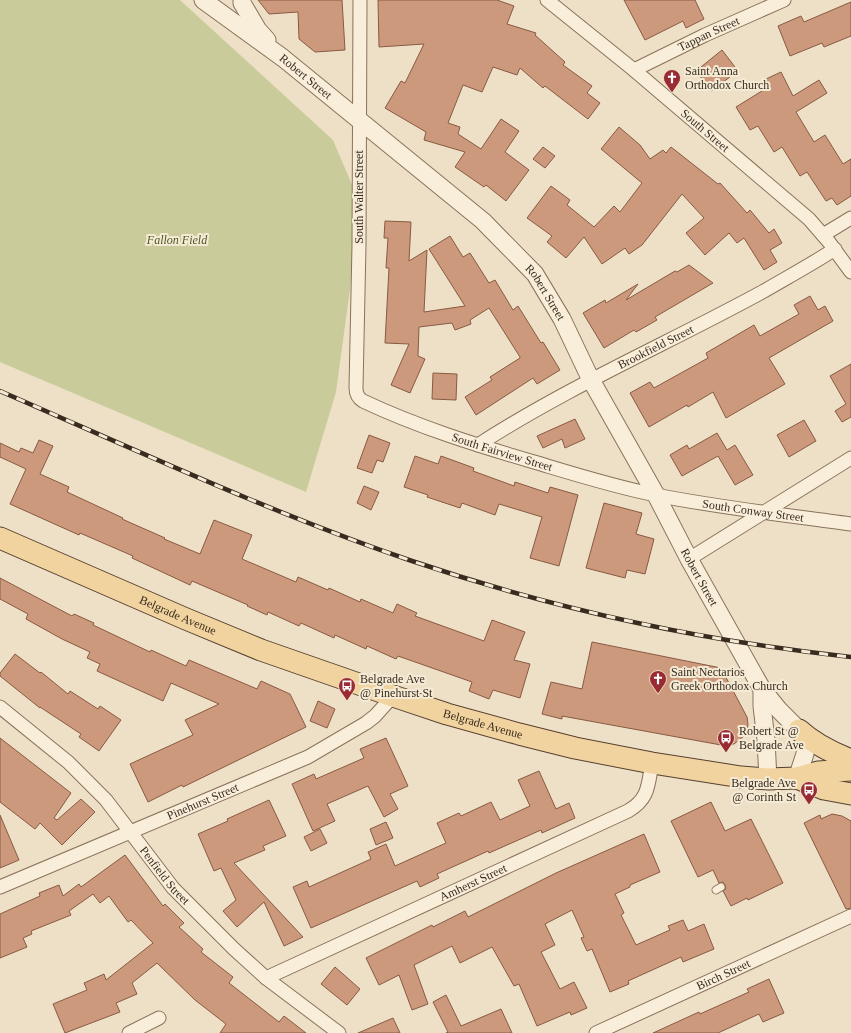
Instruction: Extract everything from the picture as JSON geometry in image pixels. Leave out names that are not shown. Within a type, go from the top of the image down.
[{"type":"main road","name":"Belgrade Avenue","points":[[0,538],[261,650],[447,714],[519,734],[575,748],[652,763],[721,774],[768,779],[797,778],[818,772],[851,770]]},
{"type":"main road","points":[[799,730],[825,748],[851,760]]},
{"type":"main road","points":[[797,778],[824,789],[851,794]]},
{"type":"street","name":"Robert Street","points":[[203,0],[283,58],[483,221],[535,274],[562,319],[591,380],[762,689],[779,710],[799,730]]},
{"type":"street","points":[[230,0],[283,58]]},
{"type":"street","points":[[242,0],[242,3],[258,30]]},
{"type":"street","name":"South Walter Street","points":[[356,393],[360,120],[360,0]]},
{"type":"street","name":"South Street","points":[[547,0],[634,70],[809,219],[835,249],[851,272]]},
{"type":"street","name":"Tappan Street","points":[[634,70],[704,36],[784,0]]},
{"type":"street","points":[[823,235],[851,218]]},
{"type":"street","name":"Brookfield Street","points":[[478,445],[527,415],[591,380],[732,308],[820,259],[835,249]]},
{"type":"street","name":"South Fairview Street","points":[[356,393],[363,401],[395,415],[478,445],[578,475],[656,495]]},
{"type":"street","points":[[689,559],[851,458]]},
{"type":"street","name":"South Conway Street","points":[[656,495],[851,524]]},
{"type":"street","name":"Robert Street","points":[[762,689],[768,779]]},
{"type":"street","name":"Pinehurst Street","points":[[0,887],[308,757],[366,723],[375,716],[393,696]]},
{"type":"street","name":"Penfield Street","points":[[0,707],[68,762],[106,800],[173,888],[234,949],[266,978],[340,1033]]},
{"type":"street","points":[[797,778],[806,750],[805,740],[799,730]]},
{"type":"street","name":"Amherst Street","points":[[266,978],[628,811],[636,806],[646,795],[652,763]]},
{"type":"street","name":"Birch Street","points":[[596,1033],[851,916]]},
{"type":"street","points":[[129,1033],[159,1018]]},
{"type":"green space","name":"Fallon Field","points":[[0,0],[180,0],[333,140],[358,199],[350,289],[336,392],[306,492],[0,362]]},
{"type":"building","points":[[258,0],[342,0],[345,50],[315,52],[299,39],[298,12],[269,14]]},
{"type":"building","points":[[378,0],[497,0],[514,6],[507,24],[536,33],[535,35],[565,62],[563,65],[592,86],[587,93],[600,103],[588,119],[545,86],[543,88],[520,68],[517,75],[493,67],[482,92],[463,85],[448,123],[460,127],[458,134],[481,149],[501,119],[519,131],[505,152],[529,170],[506,201],[486,185],[484,187],[455,167],[465,152],[424,140],[426,132],[385,108],[401,81],[405,83],[424,44],[379,47]]},
{"type":"building","points":[[624,0],[695,0],[704,19],[686,28],[683,21],[645,40]]},
{"type":"building","points":[[851,2],[851,36],[824,47],[822,43],[790,56],[778,26],[801,16],[804,22]]},
{"type":"building","points":[[722,50],[738,71],[711,91],[696,71]]},
{"type":"building","points":[[781,72],[793,96],[819,80],[827,93],[796,112],[814,142],[825,135],[843,164],[851,159],[851,196],[837,205],[832,198],[826,201],[807,172],[800,176],[782,147],[774,152],[758,126],[750,130],[736,107],[770,86],[766,79]]},
{"type":"building","points":[[619,127],[640,145],[650,159],[663,150],[666,153],[671,147],[718,184],[720,183],[747,213],[750,210],[769,233],[774,229],[782,243],[770,250],[777,262],[764,270],[744,238],[737,243],[729,233],[705,255],[686,233],[704,218],[682,194],[642,245],[629,254],[625,248],[602,264],[584,237],[566,258],[547,242],[552,236],[527,218],[551,186],[570,200],[567,205],[594,227],[614,206],[620,212],[642,183],[601,149]]},
{"type":"building","points":[[543,147],[555,156],[545,168],[533,159]]},
{"type":"building","points":[[385,221],[411,222],[409,261],[427,250],[424,312],[465,306],[429,249],[450,236],[463,257],[470,253],[489,283],[495,280],[513,310],[518,306],[560,370],[537,384],[533,378],[476,415],[465,397],[492,380],[490,377],[520,358],[489,308],[470,320],[471,324],[455,330],[452,323],[419,327],[418,356],[425,359],[410,393],[391,385],[409,344],[385,343],[389,268],[386,268],[388,238],[384,238]]},
{"type":"building","points":[[689,265],[713,283],[655,317],[657,320],[636,332],[634,330],[604,348],[583,313],[605,300],[606,303],[638,284],[626,300],[675,271],[677,272]]},
{"type":"building","points":[[810,296],[818,310],[825,306],[833,321],[769,358],[785,384],[726,418],[713,392],[649,427],[630,393],[650,382],[654,388],[708,358],[706,353],[754,325],[760,336],[799,314],[794,305]]},
{"type":"building","points":[[851,364],[851,417],[842,422],[835,411],[846,404],[830,376]]},
{"type":"building","points":[[433,373],[457,374],[456,400],[432,399]]},
{"type":"building","points":[[575,419],[585,439],[565,448],[562,439],[543,448],[537,436]]},
{"type":"building","points":[[804,420],[816,441],[789,457],[777,435]]},
{"type":"building","points":[[717,433],[727,450],[735,445],[753,475],[735,485],[718,456],[682,476],[670,455],[687,445],[689,449]]},
{"type":"building","points":[[369,435],[390,443],[383,462],[377,460],[372,473],[357,468]]},
{"type":"building","points":[[39,440],[53,446],[40,474],[69,487],[67,492],[165,538],[164,539],[200,554],[214,520],[252,535],[242,559],[296,582],[298,577],[328,590],[329,588],[360,602],[361,599],[393,613],[397,604],[417,613],[415,616],[484,641],[492,620],[525,632],[514,660],[530,664],[520,698],[493,690],[489,699],[469,691],[472,682],[398,656],[396,659],[367,646],[366,649],[335,635],[334,638],[301,623],[299,626],[268,612],[267,615],[247,606],[248,605],[192,581],[190,585],[132,558],[133,556],[80,533],[79,535],[10,504],[26,469],[0,457],[0,443],[19,452],[21,448],[33,453]]},
{"type":"building","points":[[415,456],[438,464],[441,456],[474,468],[473,471],[514,486],[515,482],[548,493],[550,487],[578,495],[559,566],[530,558],[542,517],[499,504],[495,515],[462,503],[460,508],[427,497],[428,495],[404,487]]},
{"type":"building","points":[[364,486],[379,492],[371,510],[357,503]]},
{"type":"building","points":[[604,503],[642,513],[636,534],[654,539],[645,574],[627,570],[625,578],[586,568]]},
{"type":"building","points":[[0,578],[72,616],[74,614],[94,623],[93,625],[150,652],[151,650],[186,666],[189,660],[257,689],[261,681],[290,694],[306,727],[183,787],[182,785],[148,802],[130,764],[193,735],[185,720],[219,704],[171,683],[163,701],[97,671],[100,664],[87,658],[90,652],[62,639],[26,619],[28,614],[0,599]]},
{"type":"building","name":"Saint Nectarios Greek Orthodox Church","points":[[592,642],[721,668],[747,717],[747,731],[744,736],[734,744],[721,745],[562,716],[562,719],[542,714],[551,682],[582,689]]},
{"type":"building","points":[[15,654],[40,673],[41,672],[68,694],[70,691],[98,709],[100,706],[121,720],[99,751],[79,737],[81,734],[40,708],[0,676],[0,673]]},
{"type":"building","points":[[318,701],[335,709],[327,728],[310,721]]},
{"type":"building","points":[[0,738],[71,793],[54,818],[57,820],[81,799],[95,812],[62,845],[40,823],[35,829],[0,802]]},
{"type":"building","points":[[386,738],[408,786],[390,794],[398,809],[384,817],[368,786],[327,804],[335,821],[313,831],[292,784],[314,774],[316,779],[364,758],[360,749]]},
{"type":"building","points":[[539,771],[556,809],[569,803],[575,818],[542,833],[541,830],[489,853],[488,851],[437,874],[439,878],[420,887],[417,881],[311,928],[293,887],[307,881],[309,887],[371,859],[368,852],[386,844],[395,866],[446,843],[437,823],[459,813],[461,816],[491,802],[500,820],[530,806],[518,780]]},
{"type":"building","points":[[269,800],[286,836],[263,846],[265,850],[234,863],[303,937],[284,946],[264,902],[237,927],[223,911],[236,900],[221,868],[214,871],[198,834],[228,821],[227,819]]},
{"type":"building","points":[[711,802],[725,831],[751,819],[783,883],[748,900],[747,898],[731,906],[723,891],[726,889],[725,885],[723,882],[719,883],[713,870],[698,877],[671,821]]},
{"type":"building","points":[[832,814],[842,816],[851,821],[851,908],[846,909],[804,823],[820,815],[821,819]]},
{"type":"building","points":[[0,815],[19,860],[0,868]]},
{"type":"building","points":[[386,822],[393,838],[376,845],[370,829]]},
{"type":"building","points":[[320,829],[327,843],[311,851],[304,837]]},
{"type":"building","points":[[644,834],[660,872],[630,885],[630,887],[615,894],[624,913],[621,915],[636,945],[670,930],[668,926],[683,920],[688,931],[704,924],[714,949],[683,962],[681,957],[628,981],[629,984],[610,992],[592,949],[587,951],[581,938],[584,937],[572,910],[545,924],[555,945],[541,952],[560,989],[574,982],[587,1008],[571,1015],[570,1012],[537,1026],[519,984],[514,986],[492,947],[460,963],[452,946],[414,965],[428,1004],[412,1010],[399,975],[379,985],[366,958],[432,925],[433,927],[465,911],[468,917],[556,873]]},
{"type":"building","points":[[125,855],[163,906],[165,904],[184,923],[179,927],[203,949],[201,952],[233,977],[229,983],[279,1022],[284,1016],[306,1033],[220,1033],[226,1024],[195,1000],[157,963],[132,983],[137,994],[116,1003],[120,1012],[65,1033],[53,1004],[87,990],[84,983],[104,974],[106,980],[153,943],[131,920],[128,922],[109,896],[100,903],[93,894],[69,911],[71,915],[31,931],[32,934],[23,938],[27,947],[0,958],[0,914],[40,896],[39,893],[59,885],[63,896],[79,884],[81,887]]},
{"type":"building","points":[[335,967],[360,989],[347,1005],[321,984]]},
{"type":"building","points":[[769,979],[784,1013],[763,1022],[759,1014],[718,1033],[653,1033],[699,1012],[700,1014],[749,992],[747,989]]},
{"type":"building","points":[[446,995],[461,1026],[501,1009],[512,1033],[446,1033],[448,1032],[433,1002]]},
{"type":"building","points":[[393,1018],[400,1033],[358,1033]]},
{"type":"railway","points":[[0,391],[256,502],[359,542],[466,578],[520,594],[629,621],[740,642],[851,657]]},
{"type":"place","name":"Saint Anna Orthodox Church","points":[[672,93]]},
{"type":"place","name":"Saint Nectarios Greek Orthodox Church","points":[[658,694]]},
{"type":"place","name":"Belgrade Ave @ Pinehurst St","points":[[347,701]]},
{"type":"place","name":"Robert St @ Belgrade Ave","points":[[726,753]]},
{"type":"place","name":"Belgrade Ave @ Corinth St","points":[[809,805]]}]
